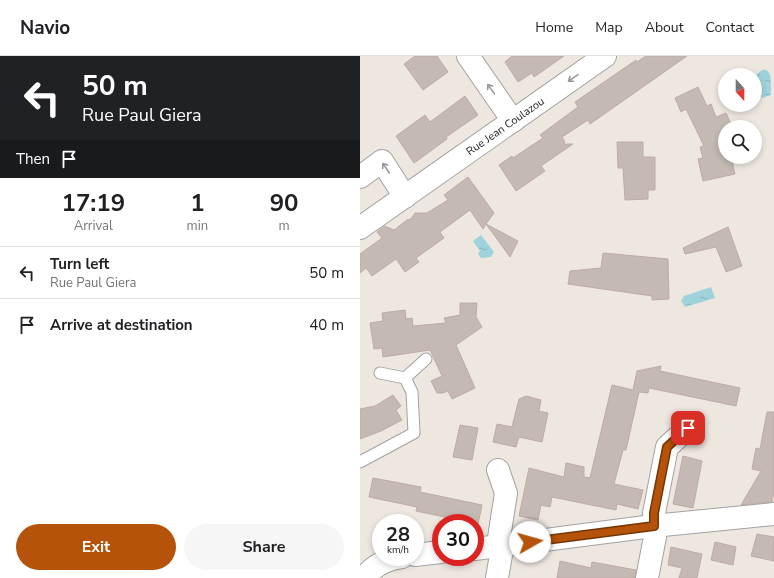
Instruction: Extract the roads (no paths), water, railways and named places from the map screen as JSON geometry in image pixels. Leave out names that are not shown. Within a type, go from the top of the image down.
[{"type":"street","points":[[468,56],[514,121]]},
{"type":"street","name":"Rue Jean Coulazou","points":[[360,228],[605,56]]},
{"type":"street","points":[[360,177],[382,161],[405,197]]},
{"type":"street","points":[[647,578],[655,537],[654,513],[667,447],[688,428]]},
{"type":"street","points":[[496,578],[501,555],[499,538],[506,493],[498,470]]},
{"type":"street","points":[[484,548],[654,526],[774,514]]},
{"type":"street","points":[[364,578],[369,572],[378,566]]},
{"type":"lane","points":[[405,378],[426,359]]},
{"type":"lane","points":[[380,373],[405,378]]},
{"type":"lane","points":[[360,462],[414,433],[412,392],[405,378]]},
{"type":"water","points":[[762,70],[766,70],[770,74],[771,95],[762,98]]},
{"type":"water","points":[[481,235],[494,252],[491,257],[481,258],[478,254],[480,251],[473,241]]},
{"type":"water","points":[[711,287],[715,298],[685,307],[681,301],[684,296]]}]
